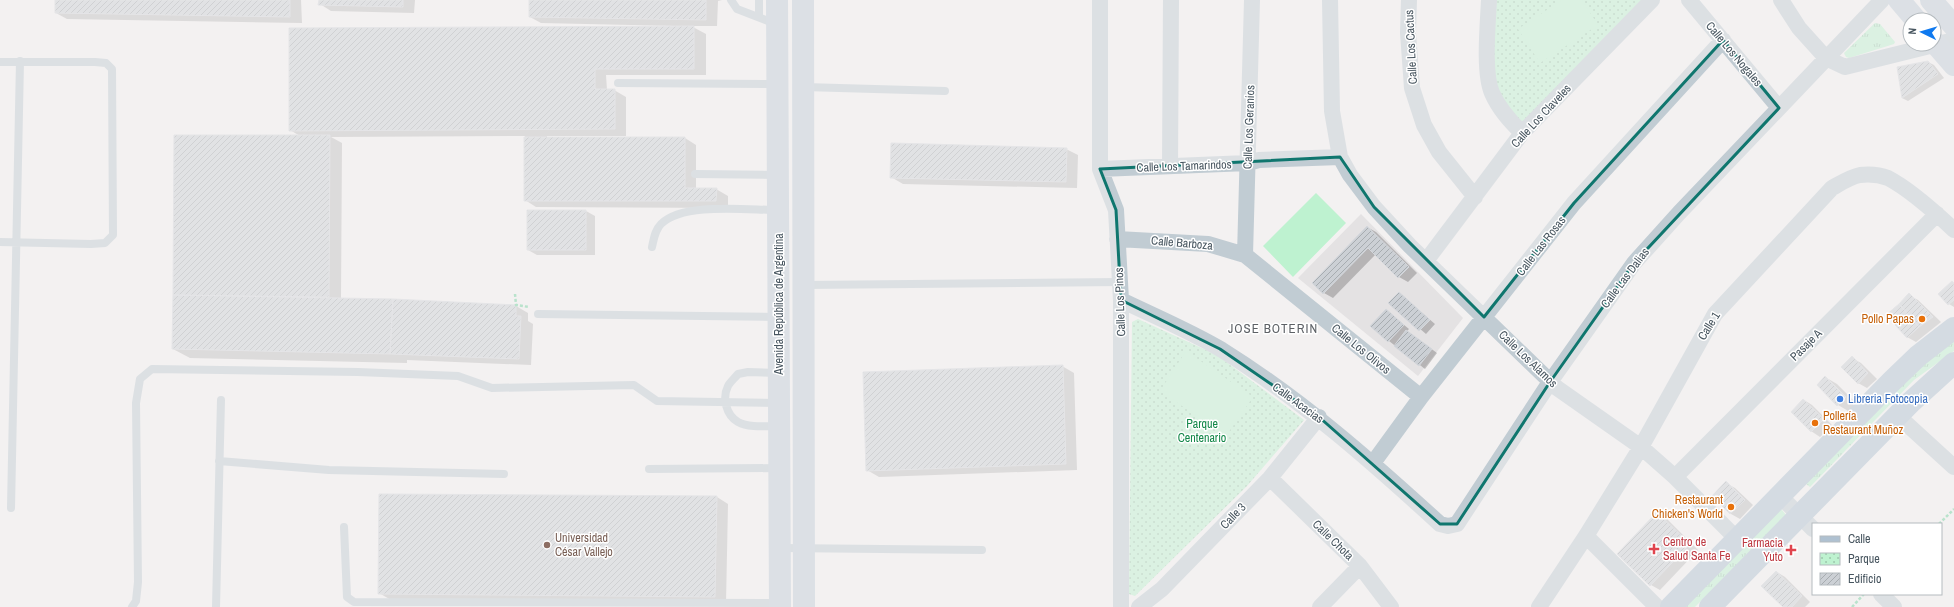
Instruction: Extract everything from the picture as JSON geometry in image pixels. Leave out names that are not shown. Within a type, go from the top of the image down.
[{"type":"main road","name":"Avenida República de Argentina","points":[[777,0],[768,21],[778,84],[780,605]]},
{"type":"main road","name":"Avenida República de Argentina","points":[[803,0],[804,607]]},
{"type":"main road","points":[[1899,0],[1909,12]]},
{"type":"main road","points":[[1931,0],[1954,26]]},
{"type":"main road","points":[[1942,42],[1954,65]]},
{"type":"main road","points":[[1671,607],[1779,495],[1918,356],[1954,328]]},
{"type":"main road","points":[[1710,607],[1807,523],[1898,416],[1934,380],[1954,363]]},
{"type":"street","name":"Calle Los Pinos","points":[[1100,0],[1100,169],[1116,210],[1121,300],[1121,607]]},
{"type":"street","points":[[1170,166],[1171,0]]},
{"type":"street","name":"Calle Los Geranios","points":[[1245,255],[1252,0]]},
{"type":"street","name":"Calle Los Alamos","points":[[1330,0],[1332,111],[1340,157],[1350,175],[1374,207],[1426,261],[1550,382],[1641,447],[1675,477],[1737,539]]},
{"type":"street","name":"Calle Los Cactus","points":[[1409,0],[1408,33],[1412,88],[1424,125],[1439,152],[1475,197]]},
{"type":"street","points":[[1489,0],[1488,50],[1491,92],[1499,107],[1522,133]]},
{"type":"street","name":"Calle Los Claveles","points":[[1426,261],[1522,133],[1652,0]]},
{"type":"street","name":"Calle Los Nogales","points":[[1689,0],[1779,108]]},
{"type":"street","points":[[1781,0],[1799,28],[1826,58],[1845,67],[1903,52]]},
{"type":"street","name":"Calle Las Dalias","points":[[1457,524],[1550,382],[1634,262],[1882,0]]},
{"type":"street","name":"Calle Las Rosas","points":[[1373,463],[1421,397],[1574,203],[1723,40]]},
{"type":"street","name":"Calle Los Tamarindos","points":[[1100,169],[1248,163],[1259,160],[1340,157]]},
{"type":"street","name":"Calle 1","points":[[1539,607],[1586,536],[1641,447],[1714,314],[1832,188],[1845,180],[1859,175],[1872,175],[1887,178],[1937,214],[1954,230]]},
{"type":"street","name":"Pasaje A","points":[[1675,477],[1937,214]]},
{"type":"street","name":"Calle Barboza","points":[[1117,239],[1208,244],[1245,255]]},
{"type":"street","name":"Calle Los Olivos","points":[[1245,255],[1421,397]]},
{"type":"street","name":"Calle Acacias","points":[[1121,300],[1220,349],[1319,417],[1373,463],[1440,524],[1448,526],[1457,524]]},
{"type":"street","points":[[1898,416],[1954,467]]},
{"type":"street","name":"Calle 3","points":[[1139,607],[1162,589],[1270,478],[1319,417]]},
{"type":"street","name":"Calle Chota","points":[[1270,478],[1360,566],[1391,607]]},
{"type":"street","points":[[1779,495],[1807,523]]},
{"type":"street","points":[[1586,536],[1657,607]]},
{"type":"street","points":[[1320,607],[1360,566]]},
{"type":"street","points":[[1881,595],[1894,607]]},
{"type":"lane","points":[[731,0],[737,9],[768,21]]},
{"type":"lane","points":[[760,0],[768,21]]},
{"type":"lane","points":[[11,508],[20,61]]},
{"type":"lane","points":[[0,62],[95,62],[106,63],[112,69],[113,235],[105,243],[0,242]]},
{"type":"lane","points":[[618,83],[778,84]]},
{"type":"lane","points":[[804,87],[944,91]]},
{"type":"lane","points":[[695,174],[778,175]]},
{"type":"lane","points":[[652,246],[655,232],[661,224],[675,214],[707,210],[778,210]]},
{"type":"lane","points":[[804,286],[1119,282]]},
{"type":"lane","points":[[538,314],[779,317]]},
{"type":"lane","points":[[132,607],[136,601],[138,582],[136,403],[140,379],[152,369],[358,372],[458,376],[492,388],[634,385],[657,401],[780,403]]},
{"type":"lane","points":[[779,373],[748,372],[738,374],[727,386],[725,403],[728,412],[738,422],[754,426],[779,426]]},
{"type":"lane","points":[[216,607],[221,400]]},
{"type":"lane","points":[[220,461],[329,470],[504,474]]},
{"type":"lane","points":[[649,469],[780,468]]},
{"type":"lane","points":[[344,527],[347,597],[354,602],[780,605]]},
{"type":"lane","points":[[780,548],[804,547],[982,550]]},
{"type":"path","points":[[515,294],[516,305],[536,307],[538,314]]},
{"type":"path","points":[[1940,523],[1954,509]]},
{"type":"path","points":[[1852,607],[1863,595]]},
{"type":"highlighted area","points":[[1723,40],[1779,108],[1634,263],[1550,382],[1457,524],[1440,524],[1319,417],[1220,349],[1121,300],[1116,210],[1100,169],[1340,157],[1374,207],[1484,317],[1574,203]]},
{"type":"shaded area","points":[[1361,214],[1463,318],[1418,376],[1298,278]]},
{"type":"green space","points":[[1495,0],[1645,0],[1522,123],[1507,107],[1496,82],[1493,55]]},
{"type":"green space","points":[[1562,0],[1582,0],[1598,25],[1540,63],[1518,29]]},
{"type":"green space","points":[[1875,23],[1880,24],[1895,42],[1894,44],[1849,58],[1846,57],[1844,53]]},
{"type":"green space","points":[[1316,193],[1346,223],[1293,277],[1263,246]]},
{"type":"green space","name":"Parque Centenario","points":[[1138,319],[1217,355],[1304,420],[1247,486],[1135,596],[1129,594],[1132,322]]},
{"type":"green space","points":[[1954,333],[1954,351],[1914,380],[1810,487],[1801,480]]},
{"type":"green space","points":[[1186,351],[1253,397],[1226,436],[1160,391]]},
{"type":"green space","points":[[1778,505],[1786,515],[1695,607],[1678,607]]},
{"type":"building","points":[[55,0],[290,0],[290,17],[55,13]]},
{"type":"building","points":[[319,0],[403,0],[403,7],[318,5]]},
{"type":"building","points":[[529,0],[706,0],[706,20],[529,17]]},
{"type":"building","points":[[694,26],[694,69],[595,69],[595,89],[615,89],[615,129],[289,131],[289,28]]},
{"type":"building","points":[[1928,61],[1938,74],[1902,98],[1897,67]]},
{"type":"building","points":[[174,135],[330,135],[329,297],[173,295]]},
{"type":"building","points":[[524,137],[685,137],[685,188],[717,188],[716,201],[524,201]]},
{"type":"building","points":[[891,143],[1067,148],[1066,182],[890,178]]},
{"type":"building","points":[[527,210],[586,210],[586,250],[527,250]]},
{"type":"building","points":[[1367,226],[1409,267],[1398,278],[1368,248],[1323,294],[1312,283]]},
{"type":"building","points":[[1952,281],[1954,283],[1954,300],[1948,305],[1938,294]]},
{"type":"building","points":[[1399,292],[1430,320],[1419,331],[1388,303]]},
{"type":"building","points":[[1909,293],[1933,317],[1919,327],[1899,304]]},
{"type":"building","points":[[173,295],[393,299],[390,354],[172,349]]},
{"type":"building","points":[[393,299],[516,305],[516,316],[521,316],[519,359],[390,354]]},
{"type":"building","points":[[1899,304],[1919,327],[1907,338],[1886,315]]},
{"type":"building","points":[[1386,309],[1404,325],[1388,342],[1370,326]]},
{"type":"building","points":[[1406,330],[1432,349],[1419,366],[1394,346]]},
{"type":"building","points":[[1852,356],[1868,373],[1858,384],[1841,367]]},
{"type":"building","points":[[1063,365],[1066,464],[866,471],[863,372]]},
{"type":"building","points":[[1825,376],[1846,397],[1837,406],[1817,385]]},
{"type":"building","points":[[1803,399],[1824,419],[1811,432],[1791,412]]},
{"type":"building","points":[[1726,481],[1745,500],[1730,514],[1712,496]]},
{"type":"building","name":"Universidad César Vallejo","points":[[379,494],[717,496],[715,597],[378,594]]},
{"type":"building","name":"Centro de Salud Santa Fe","points":[[1657,512],[1690,544],[1650,586],[1617,554]]},
{"type":"building","points":[[1776,571],[1802,596],[1792,607],[1783,607],[1761,586]]},
{"type":"place","name":"Pollo Papas","points":[[1922,319]]},
{"type":"place","name":"Libreria Fotocopia","points":[[1840,399]]},
{"type":"place","name":"Pollería Restaurant Muñoz","points":[[1815,423]]},
{"type":"place","name":"Restaurant Chicken's World","points":[[1731,507]]},
{"type":"place","name":"Universidad César Vallejo","points":[[547,545]]},
{"type":"place","name":"Centro de Salud Santa Fe","points":[[1654,549]]},
{"type":"place","name":"Farmacia Yuto","points":[[1791,550]]},
{"type":"district","name":"JOSE BOTERIN","points":[[1273,328]]}]
